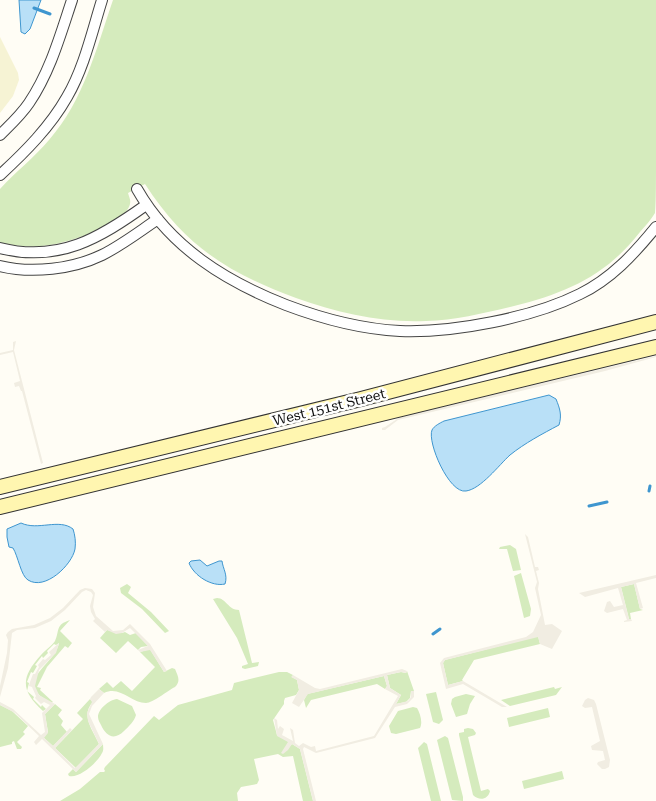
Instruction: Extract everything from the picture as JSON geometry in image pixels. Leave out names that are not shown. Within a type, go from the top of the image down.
[{"type":"main road","name":"West 151st Street","points":[[0,487],[370,397],[656,322]]},
{"type":"main road","name":"West 151st Street","points":[[0,507],[656,347]]},
{"type":"street","points":[[0,135],[28,105],[42,80],[56,48],[72,0]]},
{"type":"street","points":[[0,175],[20,157],[52,120],[68,97],[102,0]]},
{"type":"street","points":[[137,189],[146,205],[177,240],[212,269],[264,296],[331,321],[362,327],[418,331],[454,328],[490,322],[547,307],[573,298],[593,287],[633,256],[656,227]]},
{"type":"street","points":[[0,248],[36,253],[70,248],[102,235],[146,205]]},
{"type":"street","points":[[0,266],[31,269],[72,265],[102,254],[158,219]]},
{"type":"shaded area","points":[[0,37],[18,73],[19,80],[13,96],[0,113]]},
{"type":"shaded area","points":[[16,341],[14,350],[43,463],[41,464],[22,391],[19,386],[15,387],[14,383],[20,381],[13,352],[0,355],[0,353],[13,350],[13,342]]},
{"type":"shaded area","points":[[656,356],[605,371],[398,420],[385,430],[382,430],[382,428],[400,417]]},
{"type":"shaded area","points":[[525,534],[528,537],[535,567],[538,567],[539,570],[536,571],[545,625],[552,624],[562,631],[552,649],[540,644],[538,637],[445,660],[443,663],[448,685],[463,681],[507,707],[502,707],[463,684],[446,689],[440,663],[444,658],[526,637],[533,632],[541,615],[535,588],[537,582]]},
{"type":"shaded area","points":[[656,575],[656,578],[636,583],[643,608],[640,609],[634,584],[621,587],[629,619],[632,621],[624,622],[627,620],[623,609],[607,613],[604,611],[607,602],[610,601],[614,607],[623,605],[618,588],[585,597],[579,593]]},
{"type":"shaded area","points":[[85,588],[92,589],[95,593],[93,607],[96,616],[113,631],[123,630],[130,624],[150,644],[167,671],[164,672],[150,650],[140,652],[138,650],[148,646],[130,628],[116,634],[107,630],[105,632],[93,621],[95,619],[90,606],[93,595],[86,590],[51,621],[35,628],[17,630],[12,633],[8,668],[0,697],[0,686],[7,653],[8,640],[6,635],[8,632],[12,629],[34,625],[50,618],[63,608],[80,590]]},
{"type":"shaded area","points":[[59,643],[56,653],[39,670],[35,686],[39,695],[55,704],[45,714],[48,733],[44,738],[53,746],[70,728],[72,730],[55,748],[75,768],[99,744],[88,721],[87,713],[92,702],[91,697],[99,689],[104,693],[92,706],[89,714],[103,744],[76,772],[42,739],[36,745],[34,742],[39,736],[15,713],[0,705],[0,702],[13,709],[41,735],[45,732],[42,713],[50,705],[44,702],[41,704],[35,698],[32,687],[29,686],[33,674],[35,674],[39,667],[38,665],[43,659],[45,660],[51,655],[49,652]]},
{"type":"shaded area","points":[[402,669],[407,671],[406,673],[401,672],[387,675],[390,688],[401,695],[396,704],[408,701],[411,697],[411,691],[414,691],[414,697],[407,704],[395,707],[375,738],[316,753],[304,747],[316,801],[313,801],[300,749],[292,744],[288,750],[283,754],[281,753],[288,742],[277,736],[274,718],[277,720],[278,729],[280,726],[284,729],[282,735],[293,741],[290,728],[293,730],[295,743],[299,746],[303,743],[311,747],[315,746],[316,751],[374,736],[398,696],[385,689],[387,686],[384,676],[308,694],[299,707],[292,703],[299,690],[297,680],[291,677],[293,675],[320,689]]},
{"type":"shaded area","points":[[588,698],[594,700],[596,704],[610,760],[609,767],[605,769],[602,769],[597,764],[605,760],[603,751],[592,750],[591,746],[600,741],[592,707],[585,708],[582,706]]},
{"type":"green space","points":[[113,0],[656,0],[655,213],[627,247],[613,260],[584,281],[533,301],[459,318],[426,321],[376,319],[360,316],[296,298],[249,278],[210,255],[192,241],[160,206],[145,184],[128,193],[130,204],[126,212],[117,220],[92,233],[42,246],[0,243],[0,189],[43,147],[61,125],[88,73]]},
{"type":"green space","points":[[510,545],[516,549],[521,570],[513,571],[507,549],[499,549],[500,547]]},
{"type":"green space","points":[[521,573],[531,609],[530,616],[524,618],[514,576]]},
{"type":"green space","points":[[127,584],[131,587],[128,593],[151,612],[169,631],[165,633],[142,609],[121,593],[120,588]]},
{"type":"green space","points":[[634,584],[640,609],[643,610],[630,613],[631,619],[629,619],[621,587]]},
{"type":"green space","points":[[213,599],[223,600],[232,608],[239,610],[252,663],[259,662],[258,666],[242,668],[242,666],[248,664],[237,638]]},
{"type":"green space","points":[[70,620],[60,631],[72,643],[68,648],[65,646],[47,667],[37,687],[41,688],[40,690],[53,702],[51,703],[39,695],[34,688],[34,680],[56,651],[59,643],[54,644],[47,651],[48,653],[43,658],[42,656],[35,665],[37,666],[33,673],[31,672],[27,682],[29,683],[27,690],[26,684],[29,671],[34,663],[55,641],[60,626]]},
{"type":"green space","points":[[107,630],[125,632],[130,635],[136,633],[148,646],[141,647],[138,650],[128,641],[116,653],[100,638]]},
{"type":"green space","points":[[538,636],[540,644],[474,660],[463,681],[448,685],[443,663],[445,660]]},
{"type":"green space","points":[[150,649],[164,672],[172,668],[175,669],[178,681],[175,687],[146,703],[115,691],[104,693],[99,689],[107,682],[113,688],[121,681],[132,691],[155,667],[140,652]]},
{"type":"green space","points":[[407,671],[414,691],[411,691],[410,698],[406,702],[396,704],[401,695],[390,688],[387,675],[401,672],[406,673]]},
{"type":"green space","points":[[279,672],[287,672],[293,675],[292,677],[297,680],[299,690],[296,695],[285,698],[284,704],[273,720],[277,735],[289,742],[282,753],[292,744],[300,749],[313,801],[303,801],[293,756],[283,757],[278,754],[254,759],[259,780],[257,784],[241,787],[237,793],[238,801],[60,801],[80,789],[100,772],[104,772],[105,767],[154,716],[159,720],[178,705],[232,690],[234,683]]},
{"type":"green space","points":[[384,676],[387,686],[385,689],[377,684],[311,700],[306,708],[304,700],[307,694]]},
{"type":"green space","points":[[554,687],[555,689],[562,687],[556,695],[510,706],[501,700]]},
{"type":"green space","points":[[28,692],[41,707],[42,705],[46,709],[43,711],[30,697]]},
{"type":"green space","points":[[436,692],[443,720],[439,724],[433,722],[426,694]]},
{"type":"green space","points":[[466,694],[475,696],[467,714],[456,717],[451,704],[452,699]]},
{"type":"green space","points":[[90,699],[93,702],[88,712],[89,723],[99,744],[76,768],[55,748],[83,719],[77,713]]},
{"type":"green space","points":[[117,699],[132,706],[136,715],[133,722],[124,731],[117,736],[111,736],[105,732],[98,714],[105,705]]},
{"type":"green space","points":[[55,704],[62,710],[58,715],[63,721],[61,725],[67,732],[53,746],[43,737],[48,732],[45,714]]},
{"type":"green space","points":[[0,705],[12,711],[28,726],[23,732],[25,734],[17,742],[22,747],[21,749],[17,749],[14,741],[12,744],[0,747]]},
{"type":"green space","points":[[413,707],[417,708],[420,715],[420,728],[396,734],[391,733],[389,726],[398,711]]},
{"type":"green space","points":[[548,708],[550,717],[509,727],[507,718]]},
{"type":"green space","points":[[464,729],[473,729],[476,733],[468,737],[481,791],[488,789],[490,791],[483,799],[473,795],[459,735],[459,733],[464,732]]},
{"type":"green space","points":[[445,736],[448,738],[463,801],[452,800],[437,740]]},
{"type":"green space","points":[[424,742],[427,744],[441,801],[431,801],[418,748]]},
{"type":"green space","points":[[103,744],[103,752],[92,765],[78,775],[69,776],[68,774],[73,769],[76,772]]},
{"type":"green space","points":[[562,771],[564,779],[524,789],[522,781]]},
{"type":"water","points":[[19,0],[41,0],[30,29],[25,34],[21,32]]},
{"type":"water","points":[[549,395],[556,399],[559,406],[559,425],[510,455],[484,481],[472,489],[466,491],[459,490],[446,476],[433,445],[431,436],[434,427],[444,421]]},
{"type":"water","points":[[21,523],[34,526],[55,524],[73,529],[75,549],[73,555],[57,575],[42,582],[35,582],[28,580],[23,574],[13,548],[9,547],[7,537],[7,529]]},
{"type":"water","points":[[200,560],[207,566],[222,561],[226,575],[225,584],[215,584],[199,576],[189,563]]},
{"type":"waterway","points":[[34,8],[50,14]]},
{"type":"waterway","points":[[649,491],[650,486]]},
{"type":"waterway","points":[[589,506],[607,502]]},
{"type":"waterway","points":[[433,634],[440,629]]}]
